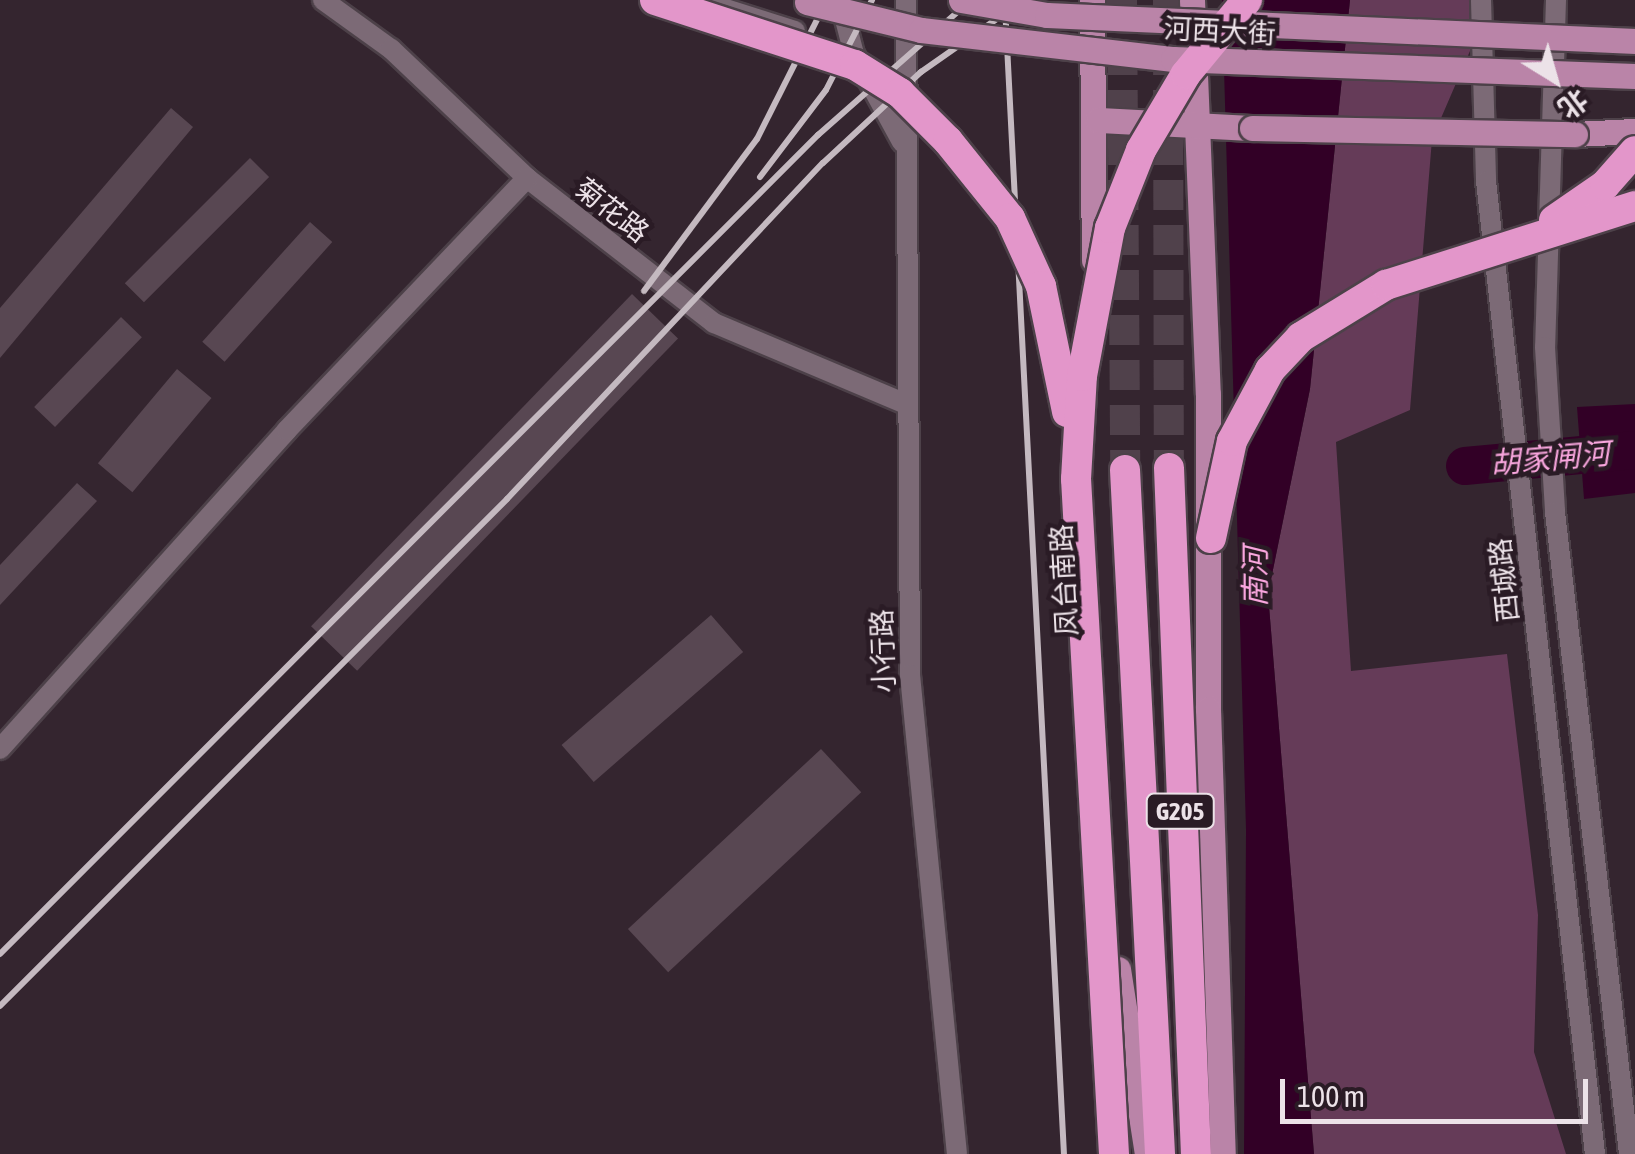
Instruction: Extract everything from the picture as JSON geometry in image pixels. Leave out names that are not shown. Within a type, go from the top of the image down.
[{"type":"highway","points":[[655,0],[855,65],[900,93],[948,141],[1010,218],[1042,286],[1076,479]]},
{"type":"highway","points":[[1114,1154],[1076,479],[1082,376],[1110,228],[1141,150],[1186,74],[1247,0]]},
{"type":"highway","points":[[1535,233],[1605,185],[1635,151]]},
{"type":"highway","points":[[1211,538],[1232,441],[1270,370],[1301,337],[1386,285],[1535,233],[1635,206]]},
{"type":"highway","name":"G205","points":[[1169,468],[1196,1154]]},
{"type":"highway","name":"G205","points":[[1125,470],[1160,1154]]},
{"type":"main road","name":"河西大街","points":[[961,0],[1047,15],[1635,41]]},
{"type":"main road","name":"凤台南路","points":[[1092,0],[1098,120],[1091,490],[1120,1000],[1147,1154]]},
{"type":"main road","points":[[1192,0],[1208,394],[1211,538],[1208,709],[1219,928],[1222,1154]]},
{"type":"main road","name":"河西大街","points":[[802,1],[920,30],[1155,58],[1635,76]]},
{"type":"main road","points":[[1098,120],[1252,128],[1575,134],[1635,131]]},
{"type":"street","name":"菊花路","points":[[323,0],[391,49],[527,178],[714,323],[906,404]]},
{"type":"street","points":[[691,0],[752,14],[854,54]]},
{"type":"street","name":"小行路","points":[[840,0],[854,54],[902,144]]},
{"type":"street","name":"小行路","points":[[906,0],[902,144],[910,675],[956,1154]]},
{"type":"street","name":"西城路","points":[[1481,0],[1486,181],[1595,1154]]},
{"type":"street","name":"西城路","points":[[1556,0],[1549,408],[1555,512],[1629,1154]]},
{"type":"street","points":[[0,749],[287,430],[527,178]]},
{"type":"shaded area","points":[[1350,0],[1492,0],[1432,139],[1410,410],[1336,442],[1351,671],[1507,654],[1538,915],[1534,1052],[1566,1154],[1314,1154],[1268,594],[1310,389]]},
{"type":"water","name":"南河","points":[[1222,0],[1350,0],[1310,389],[1268,594],[1314,1154],[1244,1154],[1246,830]]},
{"type":"water","points":[[1635,404],[1635,493],[1584,499],[1577,407]]},
{"type":"building","points":[[171,108],[193,127],[0,358],[0,308]]},
{"type":"building","points":[[250,158],[269,177],[144,302],[125,283]]},
{"type":"building","points":[[310,222],[332,242],[225,362],[202,342]]},
{"type":"building","points":[[632,294],[678,338],[357,671],[311,626]]},
{"type":"building","points":[[121,317],[142,337],[55,427],[34,407]]},
{"type":"building","points":[[177,369],[211,398],[132,492],[98,463]]},
{"type":"building","points":[[77,483],[97,501],[0,605],[0,565]]},
{"type":"building","points":[[711,615],[743,652],[594,782],[562,745]]},
{"type":"building","points":[[821,749],[861,792],[668,972],[628,929]]},
{"type":"waterway","name":"胡家闸河","points":[[1465,466],[1635,450]]},
{"type":"tunnel","points":[[1122,0],[1125,470]]},
{"type":"tunnel","points":[[1168,0],[1169,468]]},
{"type":"railway","points":[[644,291],[757,139],[827,0]]},
{"type":"railway","points":[[760,177],[826,90],[872,0]]},
{"type":"railway","points":[[0,954],[818,135],[971,0]]},
{"type":"railway","points":[[0,1006],[507,499],[823,163],[921,72],[1024,0]]},
{"type":"railway","points":[[1005,6],[1064,1154]]}]
